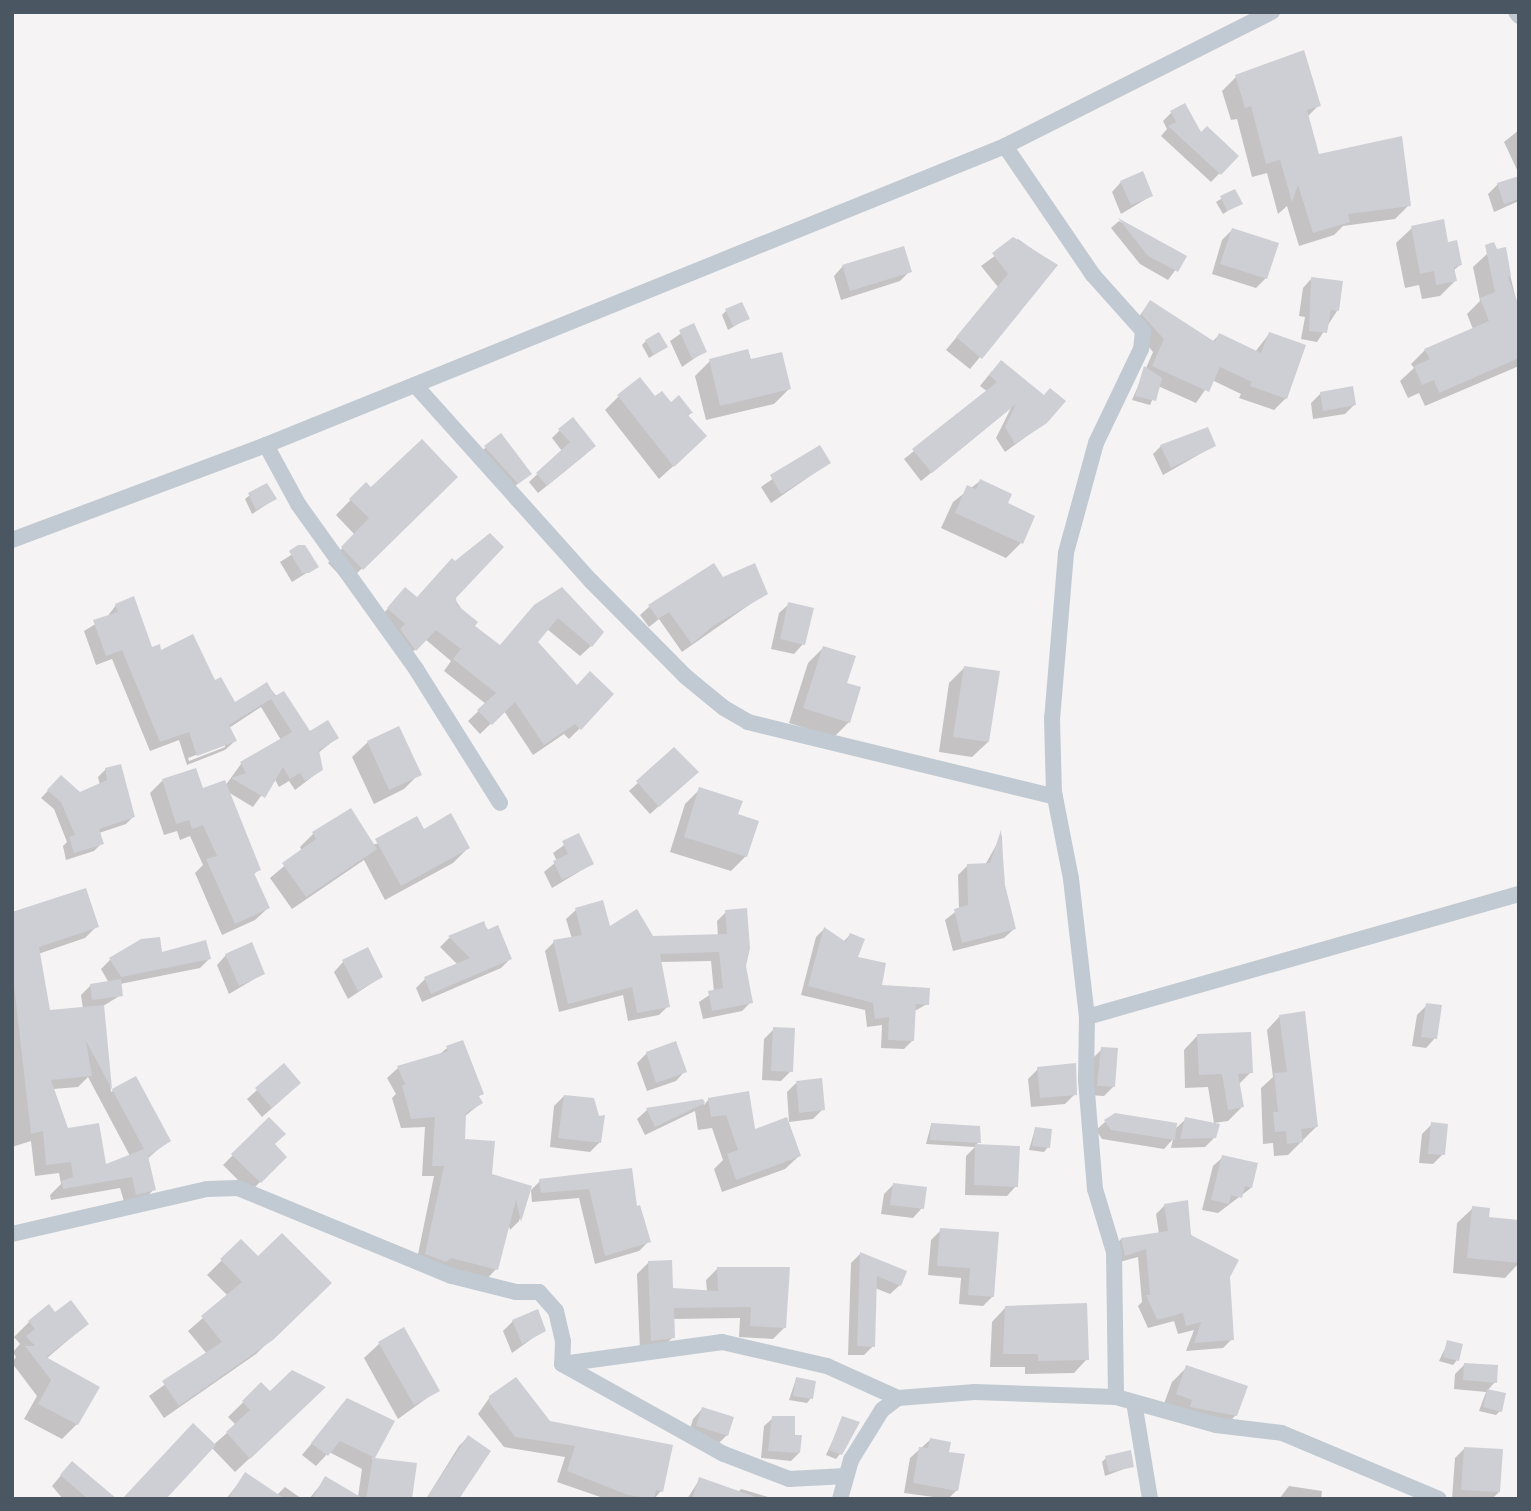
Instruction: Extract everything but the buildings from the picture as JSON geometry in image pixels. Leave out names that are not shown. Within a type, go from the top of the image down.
[{"type":"street","points":[[12,540],[266,445],[1005,146],[1272,12]]},
{"type":"street","points":[[1005,146],[1093,275],[1143,331],[1141,349],[1096,443],[1066,553],[1052,718],[1055,797],[1071,878],[1087,1017],[1086,1080],[1095,1189],[1114,1252],[1116,1397]]},
{"type":"street","points":[[415,385],[591,581],[685,677],[724,708],[748,722],[1055,797]]},
{"type":"street","points":[[266,445],[298,504],[416,668],[500,803]]},
{"type":"street","points":[[1087,1017],[1519,894]]},
{"type":"street","points":[[12,1234],[207,1189],[238,1188],[452,1276],[516,1292],[539,1292],[556,1311],[563,1341],[562,1364]]},
{"type":"street","points":[[562,1364],[722,1342],[827,1366],[898,1398],[975,1392],[1116,1397],[1216,1425],[1283,1433],[1439,1499]]},
{"type":"street","points":[[562,1364],[724,1454],[789,1479],[846,1476]]},
{"type":"street","points":[[840,1499],[846,1476],[869,1430],[898,1398]]},
{"type":"street","points":[[1134,1402],[1150,1499]]}]
